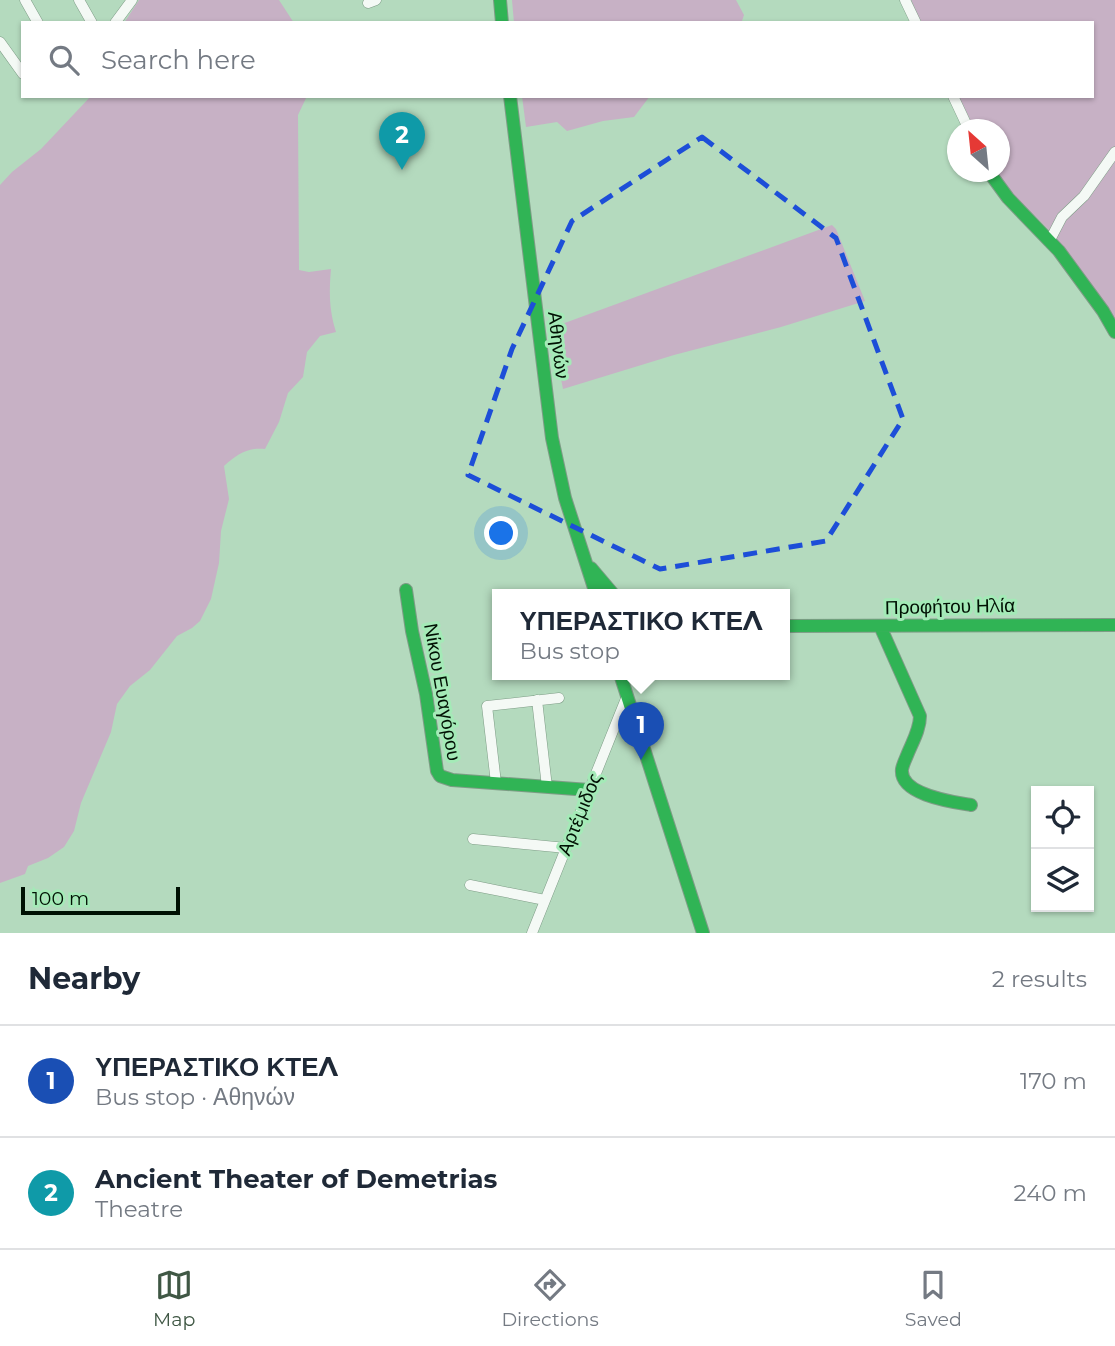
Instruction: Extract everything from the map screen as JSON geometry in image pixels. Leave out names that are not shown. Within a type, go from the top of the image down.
[{"type":"street","points":[[25,0],[37,21]]},
{"type":"street","points":[[79,0],[91,21]]},
{"type":"street","points":[[116,21],[132,0]]},
{"type":"street","points":[[500,0],[502,21]]},
{"type":"street","points":[[905,0],[915,21]]},
{"type":"street","points":[[0,42],[21,71]]},
{"type":"street","name":"Αθηνών","points":[[510,98],[552,438],[565,498],[594,589]]},
{"type":"street","points":[[954,98],[964,119]]},
{"type":"street","points":[[1050,240],[1062,217],[1084,196],[1115,152]]},
{"type":"street","points":[[996,182],[1007,197],[1050,240],[1099,305],[1115,332]]},
{"type":"street","points":[[586,561],[609,589]]},
{"type":"street","name":"Νίκου Ευαγόρου","points":[[406,590],[439,774],[447,779],[589,790]]},
{"type":"street","name":"Προφήτου Ηλία","points":[[790,626],[1115,628]]},
{"type":"street","points":[[880,626],[920,716],[920,724],[902,768],[904,782],[910,788],[939,799],[971,804]]},
{"type":"street","points":[[623,680],[703,933]]},
{"type":"street","name":"Αρτέμιδος","points":[[532,933],[627,696]]},
{"type":"street","points":[[496,783],[487,706],[559,698]]},
{"type":"street","points":[[537,700],[547,787]]},
{"type":"street","points":[[473,839],[566,848]]},
{"type":"street","points":[[470,885],[545,900]]},
{"type":"highlighted area","points":[[702,137],[836,238],[903,419],[826,541],[660,569],[468,475],[512,349],[572,221]]},
{"type":"shaded area","points":[[139,0],[279,0],[293,21],[125,21]]},
{"type":"shaded area","points":[[512,0],[736,0],[744,15],[742,21],[514,21]]},
{"type":"shaded area","points":[[911,0],[1115,0],[1115,320],[1066,250],[1003,182],[1010,182],[1010,119],[970,119],[959,98],[1094,98],[1094,21],[920,21]]},
{"type":"shaded area","points":[[89,98],[306,98],[298,115],[299,270],[309,272],[331,269],[330,301],[336,332],[320,336],[307,352],[303,377],[288,393],[279,422],[265,449],[253,449],[243,453],[224,466],[229,499],[221,531],[219,563],[211,599],[200,621],[177,636],[150,670],[130,686],[117,704],[111,732],[81,803],[74,831],[64,847],[48,858],[28,866],[25,874],[0,883],[0,185],[41,149]]},
{"type":"shaded area","points":[[522,98],[648,98],[634,117],[603,121],[567,131],[557,122],[526,127]]},
{"type":"shaded area","points":[[832,225],[865,301],[563,389],[551,328]]},
{"type":"traffic: fast","points":[[500,0],[502,21]]},
{"type":"traffic: fast","points":[[510,98],[552,438],[565,498],[594,589]]},
{"type":"traffic: fast","points":[[996,182],[1008,198],[1059,251],[1115,332]]},
{"type":"traffic: fast","points":[[591,568],[609,589]]},
{"type":"traffic: fast","points":[[406,590],[440,776],[452,780],[589,790]]},
{"type":"traffic: fast","points":[[790,626],[1115,625]]},
{"type":"traffic: fast","points":[[880,626],[920,716],[918,730],[902,767],[903,778],[909,785],[929,796],[971,805]]},
{"type":"traffic: fast","points":[[622,680],[703,933]]},
{"type":"place","name":"Ancient Theater of Demetrias","points":[[402,170]]},
{"type":"place","name":"ΥΠΕΡΑΣΤΙΚΟ ΚΤΕΛ","points":[[641,760]]}]
